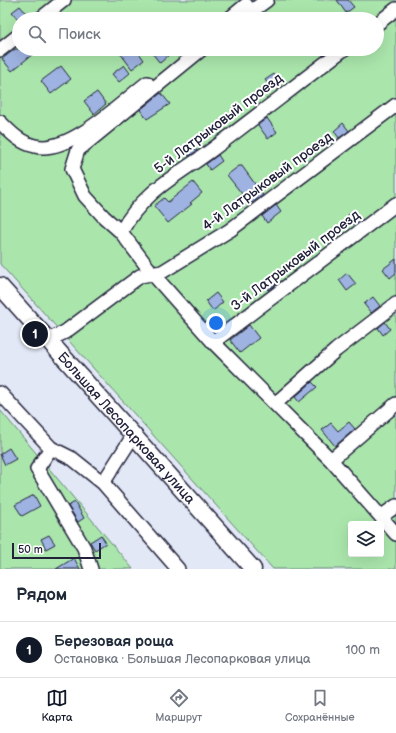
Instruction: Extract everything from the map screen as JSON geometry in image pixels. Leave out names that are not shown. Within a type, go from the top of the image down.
[{"type":"main road","name":"Большая Лесопарковая улица","points":[[0,286],[253,569]]},
{"type":"street","points":[[49,12],[64,0]]},
{"type":"street","points":[[238,12],[253,0]]},
{"type":"street","points":[[251,12],[267,0]]},
{"type":"street","points":[[384,18],[396,9]]},
{"type":"street","points":[[0,50],[12,41]]},
{"type":"street","points":[[0,122],[15,137],[35,146],[50,147],[67,142],[92,126],[181,56]]},
{"type":"street","points":[[193,56],[78,150],[72,169],[85,196],[104,217],[121,232],[152,273],[213,342],[330,460],[382,516],[396,534]]},
{"type":"street","name":"5-й Латрыковый проезд","points":[[121,232],[131,214],[149,194],[211,150],[335,56]]},
{"type":"street","name":"4-й Латрыковый проезд","points":[[48,340],[65,332],[140,276],[162,272],[181,262],[230,230],[396,105]]},
{"type":"street","name":"3-й Латрыковый проезд","points":[[213,342],[396,204]]},
{"type":"street","points":[[275,404],[336,350],[396,304]]},
{"type":"street","points":[[0,393],[51,448],[73,459],[104,483],[178,569]]},
{"type":"street","points":[[330,460],[396,404]]},
{"type":"street","points":[[104,483],[133,436]]},
{"type":"street","points":[[51,448],[37,469],[84,548],[91,569]]},
{"type":"street","points":[[382,516],[396,506]]},
{"type":"green space","points":[[0,0],[396,0],[396,569],[273,569],[0,264]]},
{"type":"green space","points":[[0,410],[133,569],[0,569]]},
{"type":"building","points":[[337,0],[348,0],[354,7],[345,12]]},
{"type":"building","points":[[20,6],[25,12],[12,12]]},
{"type":"building","points":[[12,51],[12,56],[30,56],[12,71],[2,59]]},
{"type":"building","points":[[122,56],[141,56],[144,60],[132,69]]},
{"type":"building","points":[[154,56],[168,56],[160,63]]},
{"type":"building","points":[[124,65],[130,73],[119,82],[112,74]]},
{"type":"building","points":[[61,66],[71,79],[51,94],[41,81]]},
{"type":"building","points":[[274,74],[281,83],[272,89],[265,80]]},
{"type":"building","points":[[97,92],[106,104],[94,114],[84,101]]},
{"type":"building","points":[[161,93],[170,104],[147,119],[140,110]]},
{"type":"building","points":[[267,118],[277,132],[268,139],[258,125]]},
{"type":"building","points":[[343,123],[349,131],[339,138],[334,131]]},
{"type":"building","points":[[190,142],[197,151],[189,156],[182,148]]},
{"type":"building","points":[[218,155],[222,161],[210,170],[206,164]]},
{"type":"building","points":[[239,166],[242,166],[263,195],[252,203],[250,200],[240,208],[234,201],[242,194],[227,175]]},
{"type":"building","points":[[193,182],[202,193],[190,203],[192,204],[168,223],[154,206],[164,198],[168,202]]},
{"type":"building","points":[[276,205],[281,212],[267,223],[262,216]]},
{"type":"building","points":[[354,210],[362,220],[354,225],[347,216]]},
{"type":"building","points":[[396,259],[396,273],[390,278],[383,269]]},
{"type":"building","points":[[347,273],[356,284],[347,291],[339,280]]},
{"type":"building","points":[[272,278],[276,284],[268,290],[264,285]]},
{"type":"building","points":[[216,293],[223,302],[213,311],[206,301]]},
{"type":"building","points":[[373,297],[380,306],[371,313],[364,304]]},
{"type":"building","points":[[385,322],[390,329],[383,335],[378,328]]},
{"type":"building","points":[[249,325],[259,338],[240,353],[230,340]]},
{"type":"building","points":[[312,382],[317,387],[299,402],[295,397]]},
{"type":"building","points":[[349,422],[355,429],[335,446],[322,430],[331,423],[338,431]]},
{"type":"building","points":[[9,448],[16,459],[5,465],[0,454]]},
{"type":"building","points":[[34,495],[40,506],[22,516],[15,505]]},
{"type":"building","points":[[75,502],[84,518],[78,522],[68,506]]},
{"type":"building","points":[[49,535],[55,544],[46,549],[41,539]]},
{"type":"building","points":[[101,535],[106,543],[95,550],[90,542]]},
{"type":"building","points":[[74,558],[80,569],[56,569]]},
{"type":"place","name":"Березовая роща","points":[[35,334]]}]
